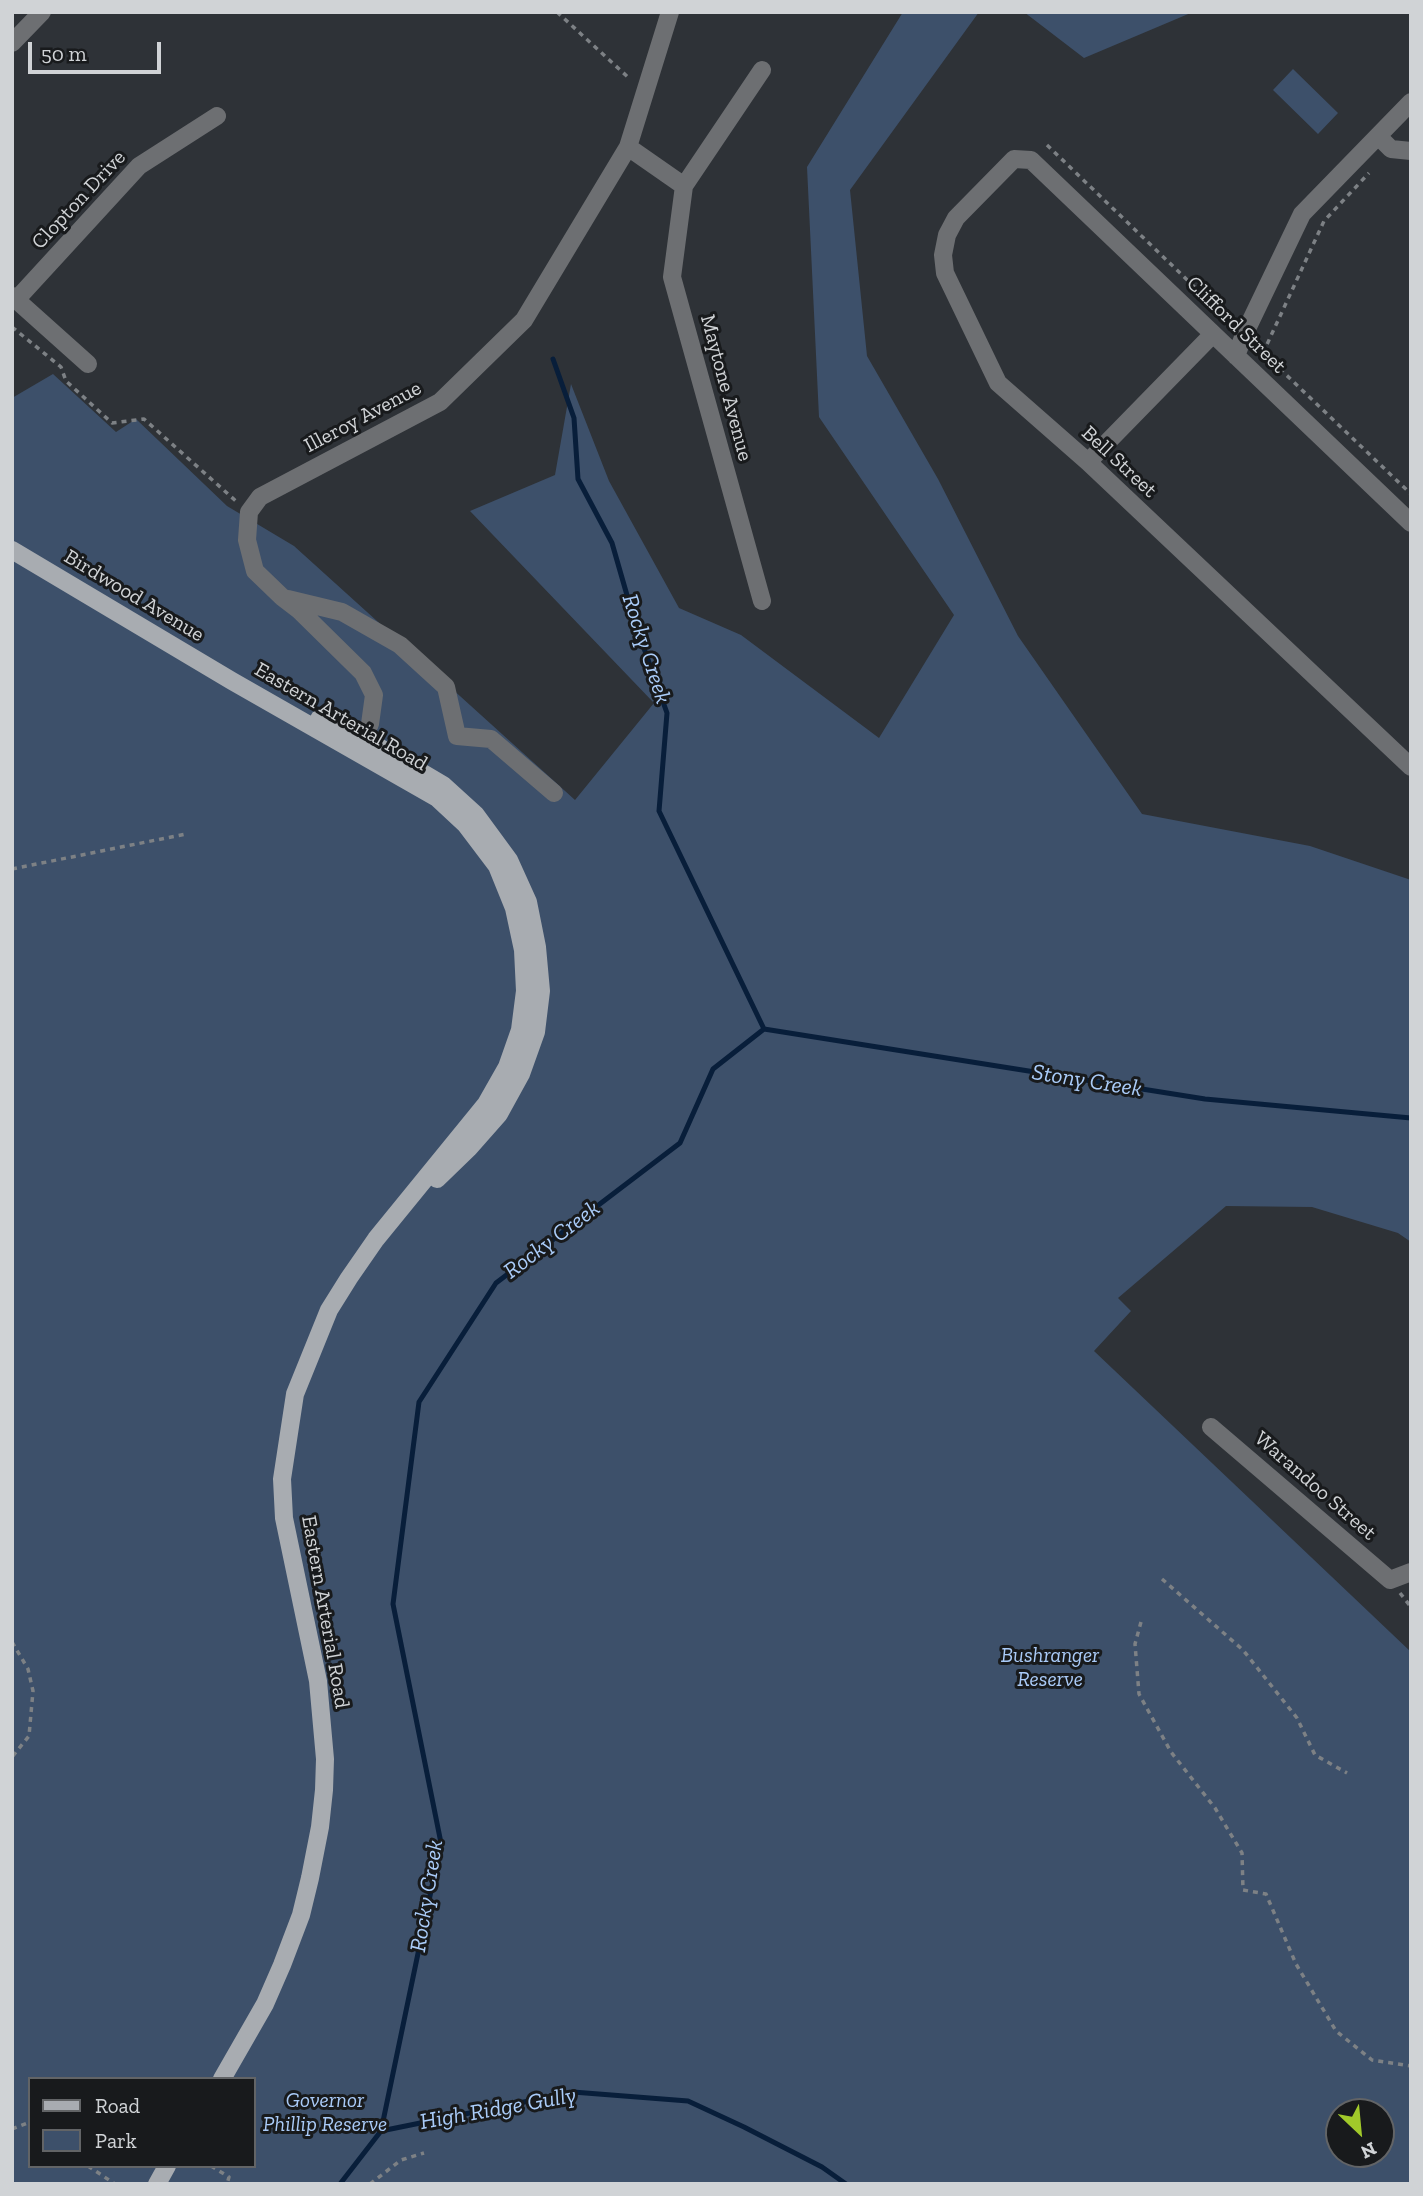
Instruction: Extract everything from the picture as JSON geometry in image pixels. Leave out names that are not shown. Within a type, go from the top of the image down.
[{"type":"main road","name":"Birdwood Avenue","points":[[12,550],[232,681]]},
{"type":"main road","name":"Eastern Arterial Road","points":[[223,2077],[265,2004],[300,1915],[313,1866],[324,1790],[325,1759],[318,1681],[284,1518],[282,1479],[295,1394],[329,1310],[376,1239],[469,1148],[499,1114],[521,1074],[536,1032],[541,991],[537,947],[528,902],[509,860],[477,815],[443,785],[367,740],[232,681]]},
{"type":"main road","points":[[157,2184],[166,2168]]},
{"type":"street","points":[[12,43],[42,12]]},
{"type":"street","name":"Illeroy Avenue","points":[[370,724],[374,695],[363,673],[299,610],[255,572],[247,540],[249,512],[260,497],[440,402],[524,320],[628,147],[670,12]]},
{"type":"street","name":"Maytone Avenue","points":[[762,70],[684,186],[672,276],[762,601]]},
{"type":"street","points":[[1236,356],[1302,214],[1385,143],[1411,103]]},
{"type":"street","name":"Clopton Drive","points":[[14,298],[139,166],[217,116]]},
{"type":"street","points":[[1385,143],[1411,151]]},
{"type":"street","points":[[628,147],[684,186]]},
{"type":"street","name":"Bell Street","points":[[1031,160],[1014,159],[956,218],[947,234],[943,256],[944,273],[998,383],[1088,462],[1411,767]]},
{"type":"street","name":"Clifford Street","points":[[1031,160],[1411,523]]},
{"type":"street","points":[[14,298],[88,363]]},
{"type":"street","points":[[1088,462],[1213,334]]},
{"type":"street","points":[[282,597],[342,612],[400,645],[446,687],[457,736],[491,739],[554,793]]},
{"type":"street","name":"Warandoo Street","points":[[1211,1427],[1390,1580],[1411,1572]]},
{"type":"path","points":[[557,12],[630,79]]},
{"type":"path","points":[[1263,353],[1324,220],[1385,143]]},
{"type":"path","points":[[1047,145],[1411,495]]},
{"type":"path","points":[[12,327],[61,368],[66,381],[112,423],[144,419],[242,506]]},
{"type":"path","points":[[12,869],[186,834]]},
{"type":"path","points":[[1162,1579],[1243,1650],[1297,1718],[1315,1755],[1347,1773]]},
{"type":"path","points":[[1141,1622],[1135,1644],[1139,1694],[1171,1752],[1215,1808],[1242,1853],[1242,1890],[1266,1894],[1296,1964],[1336,2031],[1372,2060],[1411,2066]]},
{"type":"path","points":[[12,1643],[29,1668],[33,1692],[29,1736],[12,1757]]},
{"type":"path","points":[[370,2184],[401,2160],[424,2152]]},
{"type":"path","points":[[91,2168],[115,2184]]},
{"type":"path","points":[[214,2168],[229,2177],[227,2184]]},
{"type":"green space","points":[[903,12],[979,12],[850,190],[867,356],[938,479],[1018,636],[1142,814],[1310,846],[1411,880],[1411,1242],[1398,1233],[1312,1207],[1226,1206],[1118,1298],[1131,1311],[1094,1351],[1411,1652],[1411,2184],[12,2184],[12,398],[53,374],[116,432],[136,419],[227,506],[294,546],[575,800],[654,703],[470,511],[555,475],[571,384],[609,481],[679,608],[741,635],[879,738],[954,615],[819,417],[807,167]]},
{"type":"green space","points":[[1024,12],[1193,12],[1084,58]]},
{"type":"green space","points":[[1293,69],[1338,113],[1318,134],[1273,90]]},
{"type":"waterway","name":"Rocky Creek","points":[[340,2184],[381,2131],[441,1843],[393,1604],[419,1402],[496,1283],[680,1143],[713,1069],[764,1029],[659,811],[667,713],[635,623],[612,543],[578,479],[574,418],[553,359]]},
{"type":"waterway","name":"Stony Creek","points":[[764,1029],[1205,1099],[1411,1118]]},
{"type":"waterway","name":"High Ridge Gully","points":[[381,2131],[573,2092],[688,2101],[822,2167],[846,2184]]},
{"type":"park label","name":"Bushranger Reserve","points":[[1050,1668]]},
{"type":"park label","name":"Governor Phillip Reserve","points":[[325,2113]]}]
